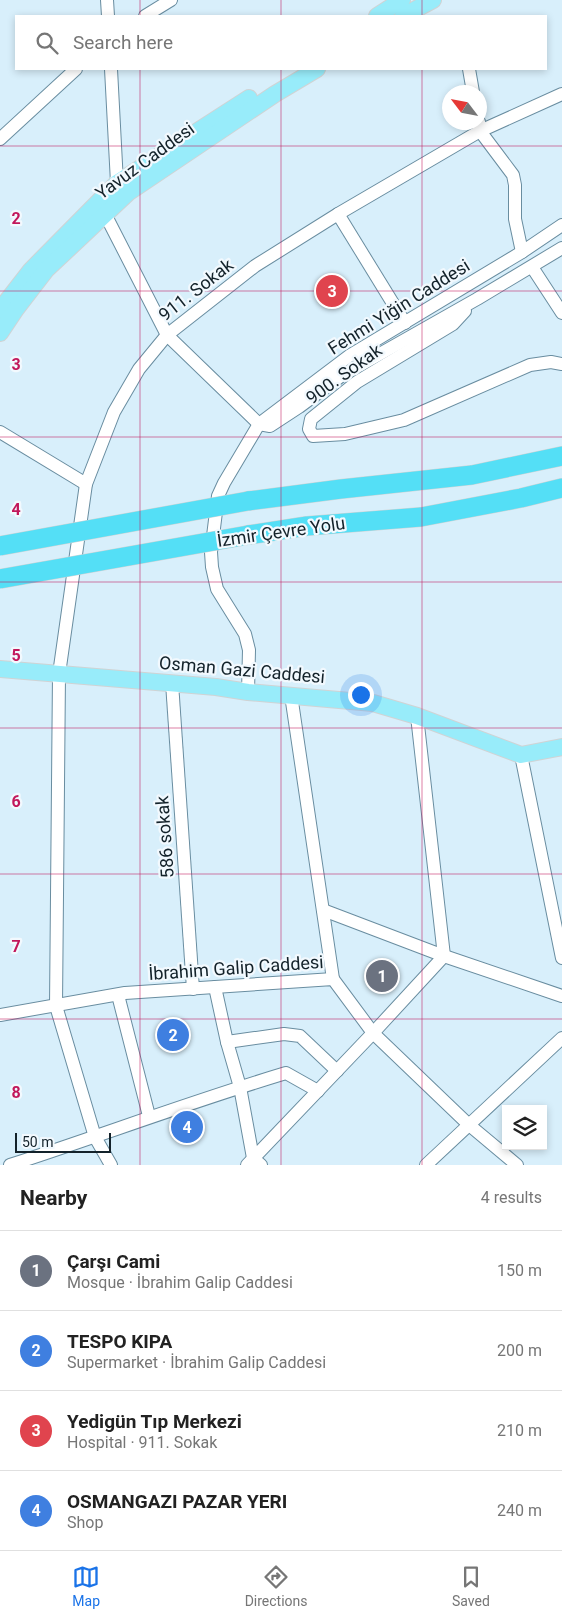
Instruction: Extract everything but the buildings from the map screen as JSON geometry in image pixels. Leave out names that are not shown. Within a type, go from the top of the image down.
[{"type":"highway","name":"İzmir Çevre Yolu","points":[[0,546],[248,501],[472,475],[562,456]]},
{"type":"highway","name":"İzmir Çevre Yolu","points":[[0,579],[307,526],[421,517],[562,488]]},
{"type":"main road","points":[[379,15],[402,0]]},
{"type":"main road","points":[[407,15],[426,8]]},
{"type":"main road","name":"Yavuz Caddesi","points":[[0,310],[31,270],[117,183],[293,70]]},
{"type":"main road","name":"Yavuz Caddesi","points":[[0,333],[46,270],[129,192],[275,94],[315,70]]},
{"type":"main road","name":"Osman Gazi Caddesi","points":[[0,669],[216,687],[248,692],[373,703],[417,716],[521,754],[562,748]]},
{"type":"street","points":[[107,0],[108,15]]},
{"type":"street","points":[[147,15],[171,0]]},
{"type":"street","points":[[0,139],[75,70]]},
{"type":"street","points":[[111,70],[117,183]]},
{"type":"street","points":[[469,70],[472,85]]},
{"type":"street","name":"911. Sokak","points":[[487,124],[562,94]]},
{"type":"street","name":"911. Sokak","points":[[111,1165],[95,1137],[56,1006],[59,674],[86,484],[114,412],[139,368],[167,335],[255,266],[474,130]]},
{"type":"street","points":[[481,130],[513,175],[515,185],[515,219],[522,252]]},
{"type":"street","points":[[105,214],[167,335],[259,424]]},
{"type":"street","points":[[338,214],[405,323]]},
{"type":"street","name":"Fehmi Yiğin Caddesi","points":[[248,692],[249,650],[245,634],[217,589],[211,552],[218,496],[259,424],[349,356],[522,252],[562,225]]},
{"type":"street","name":"Fehmi Yiğin Caddesi","points":[[259,424],[270,426],[341,376],[477,299],[562,248]]},
{"type":"street","points":[[532,267],[562,313]]},
{"type":"street","name":"900. Sokak","points":[[477,299],[453,324],[357,382],[328,404],[311,419],[309,429],[313,436],[344,434],[404,420],[530,365],[551,362],[562,364]]},
{"type":"street","points":[[0,432],[86,484]]},
{"type":"street","name":"586 sokak","points":[[172,683],[193,989]]},
{"type":"street","points":[[291,695],[333,979]]},
{"type":"street","points":[[254,1163],[318,1091],[444,956],[417,716]]},
{"type":"street","points":[[521,754],[562,958]]},
{"type":"street","points":[[323,910],[444,956],[562,996]]},
{"type":"street","name":"İbrahim Galip Caddesi","points":[[0,1015],[118,994],[333,979],[373,1033],[468,1124],[517,1165]]},
{"type":"street","points":[[215,987],[226,1042],[240,1087],[254,1163]]},
{"type":"street","points":[[118,994],[149,1116]]},
{"type":"street","points":[[226,1042],[284,1034],[300,1036],[337,1071]]},
{"type":"street","points":[[426,1165],[562,1038]]},
{"type":"street","points":[[10,1165],[95,1137],[149,1116],[286,1073],[318,1091]]},
{"type":"place","name":"Yedigün Tıp Merkezi","points":[[332,291]]},
{"type":"place","name":"Çarşı Cami","points":[[382,976]]},
{"type":"place","name":"TESPO KIPA","points":[[173,1035]]},
{"type":"place","name":"OSMANGAZI PAZAR YERI","points":[[187,1127]]}]
